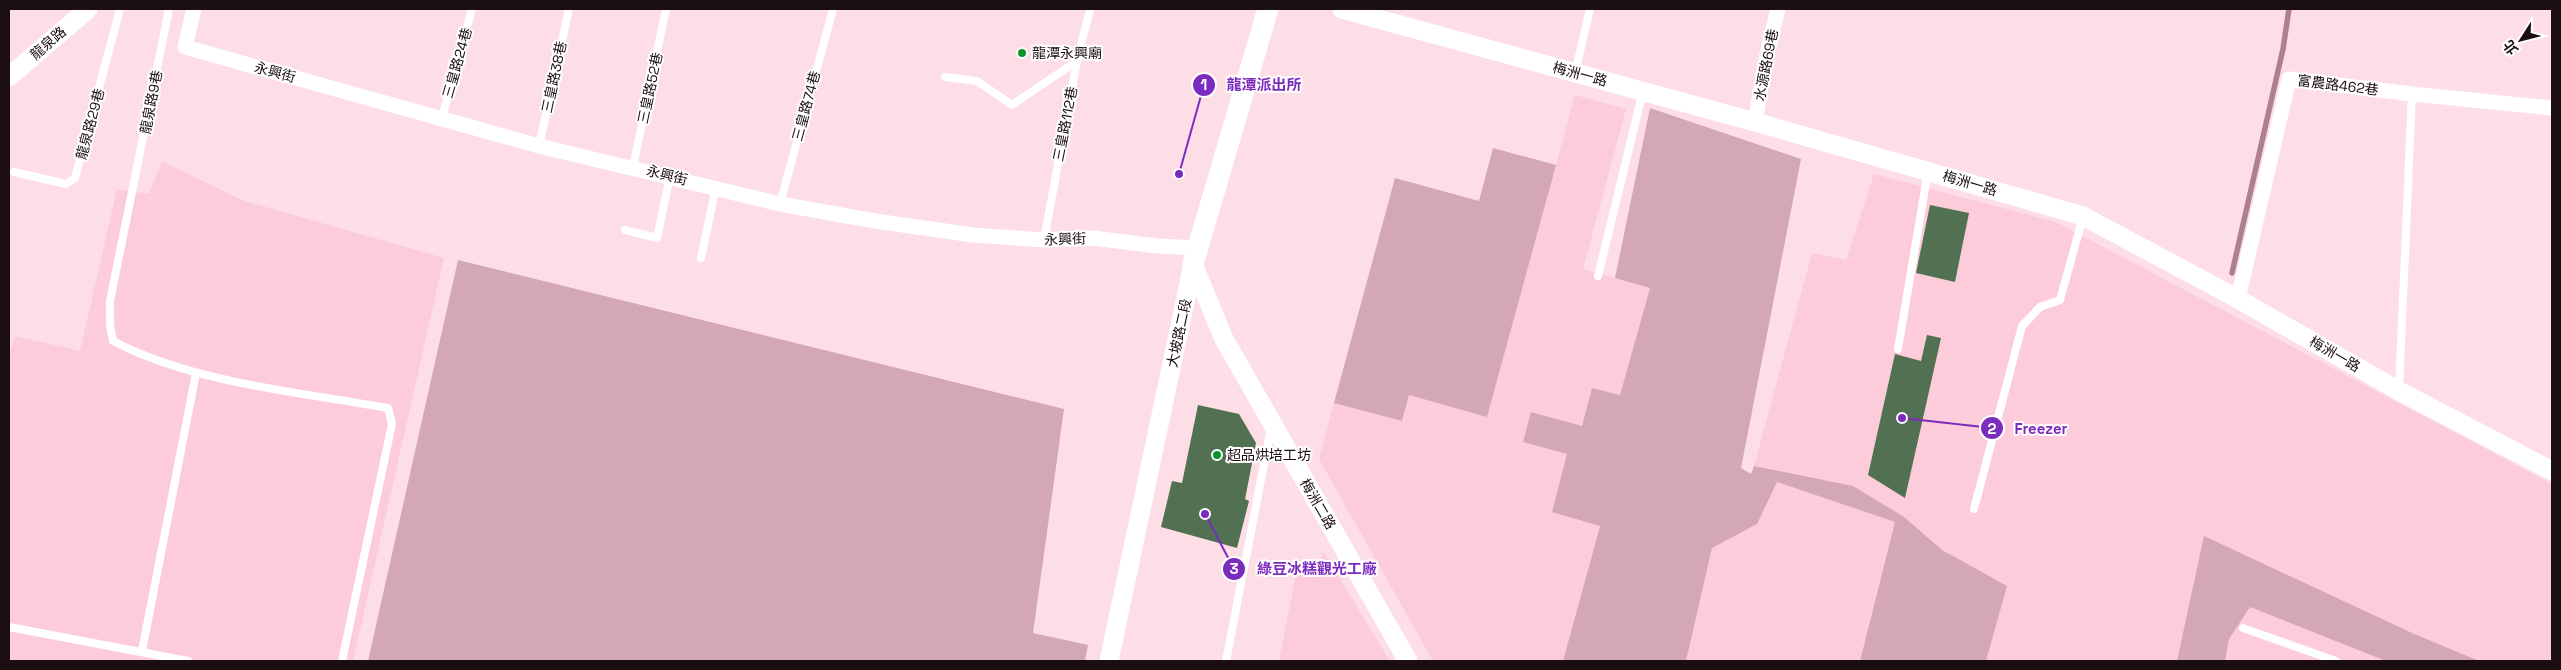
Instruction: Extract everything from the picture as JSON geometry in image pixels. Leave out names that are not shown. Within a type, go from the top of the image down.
[{"type":"main road","name":"大坡路二段","points":[[1195,256],[1268,9]]},
{"type":"street","name":"龍泉路","points":[[9,77],[88,9]]},
{"type":"street","name":"永興街","points":[[194,9],[185,48],[442,117],[538,146],[633,167],[780,204],[875,221],[973,235],[1044,240],[1094,238],[1157,246],[1195,256]]},
{"type":"street","name":"梅洲一路","points":[[1342,9],[1755,122],[2084,216],[2238,299],[2399,391],[2552,471]]},
{"type":"street","name":"水源路69巷","points":[[1755,122],[1767,54],[1778,9]]},
{"type":"street","name":"富農路462巷","points":[[2238,299],[2289,79],[2552,108]]},
{"type":"street","name":"梅洲二路","points":[[1195,256],[1224,339],[1408,661]]},
{"type":"street","name":"大坡路二段","points":[[1109,661],[1195,256]]},
{"type":"lane","name":"龍泉路29巷","points":[[14,172],[66,184],[75,178],[120,9]]},
{"type":"lane","name":"龍泉路9巷","points":[[169,9],[110,301],[110,326],[113,341],[142,356],[196,373]]},
{"type":"lane","name":"三皇路24巷","points":[[442,117],[472,9]]},
{"type":"lane","name":"三皇路38巷","points":[[538,146],[569,9]]},
{"type":"lane","name":"三皇路52巷","points":[[633,167],[666,9]]},
{"type":"lane","name":"三皇路74巷","points":[[780,204],[833,9]]},
{"type":"lane","name":"三皇路112巷","points":[[1044,240],[1077,61],[1090,9]]},
{"type":"lane","points":[[1575,72],[1590,9]]},
{"type":"lane","points":[[945,77],[977,80],[1012,105],[1077,61]]},
{"type":"lane","points":[[1598,276],[1643,91]]},
{"type":"lane","points":[[2399,391],[2412,94]]},
{"type":"lane","points":[[1898,349],[1928,171]]},
{"type":"lane","points":[[625,230],[657,238],[670,176]]},
{"type":"lane","points":[[700,258],[716,187]]},
{"type":"lane","points":[[1974,509],[2022,326],[2040,307],[2060,300],[2084,216]]},
{"type":"lane","points":[[142,651],[196,373],[388,408],[392,424],[342,661]]},
{"type":"lane","points":[[1226,661],[1272,424]]},
{"type":"lane","points":[[9,627],[188,661]]},
{"type":"lane","points":[[2242,628],[2336,661]]},
{"type":"shaded area","points":[[1575,95],[1626,109],[1583,269],[1650,288],[1620,396],[1592,388],[1582,426],[1523,442],[1568,454],[1600,525],[1563,661],[1433,661],[1319,459],[1334,403],[1402,421],[1409,395],[1487,417]]},
{"type":"shaded area","points":[[1650,108],[1801,159],[1741,468],[1751,474],[1754,466],[1853,486],[1904,517],[1942,550],[2007,586],[1986,661],[1860,661],[1895,522],[1777,482],[1757,524],[1712,548],[1686,661],[1563,661],[1600,526],[1552,512],[1567,454],[1523,442],[1531,412],[1582,426],[1592,388],[1620,395],[1650,288],[1615,278]]},
{"type":"shaded area","points":[[1493,148],[1556,165],[1487,417],[1409,395],[1402,421],[1334,403],[1395,178],[1479,201]]},
{"type":"shaded area","points":[[162,161],[244,201],[444,258],[353,661],[9,661],[9,356],[15,336],[80,351],[117,189],[149,194]]},
{"type":"shaded area","points":[[1874,174],[2056,222],[2552,484],[2552,661],[1986,661],[1938,549],[1853,486],[1754,466],[1812,253],[1846,260]]},
{"type":"shaded area","points":[[458,260],[1064,409],[1033,633],[1088,645],[1085,661],[368,661]]},
{"type":"shaded area","points":[[1777,482],[1895,522],[1860,661],[1686,661],[1712,548],[1756,524]]},
{"type":"shaded area","points":[[2204,536],[2412,633],[2479,661],[2386,661],[2250,607],[2229,639],[2225,661],[2177,661]]},
{"type":"shaded area","points":[[1323,551],[1390,661],[1279,661],[1297,569],[1316,577]]},
{"type":"building","points":[[1930,205],[1969,213],[1955,282],[1916,273]]},
{"type":"building","points":[[1927,335],[1941,338],[1905,498],[1868,475],[1895,354],[1921,361]]},
{"type":"building","points":[[1198,405],[1239,414],[1256,443],[1245,499],[1249,501],[1237,548],[1161,527],[1172,481],[1182,483]]},
{"type":"waterway","points":[[2232,273],[2283,49],[2289,9]]},
{"type":"place","name":"龍潭永興廟","points":[[1022,53]]},
{"type":"place","name":"龍潭派出所","points":[[1179,174]]},
{"type":"place","name":"Freezer","points":[[1902,418]]},
{"type":"place","name":"超品烘培工坊","points":[[1217,455]]},
{"type":"place","name":"綠豆冰糕觀光工廠","points":[[1205,514]]}]
